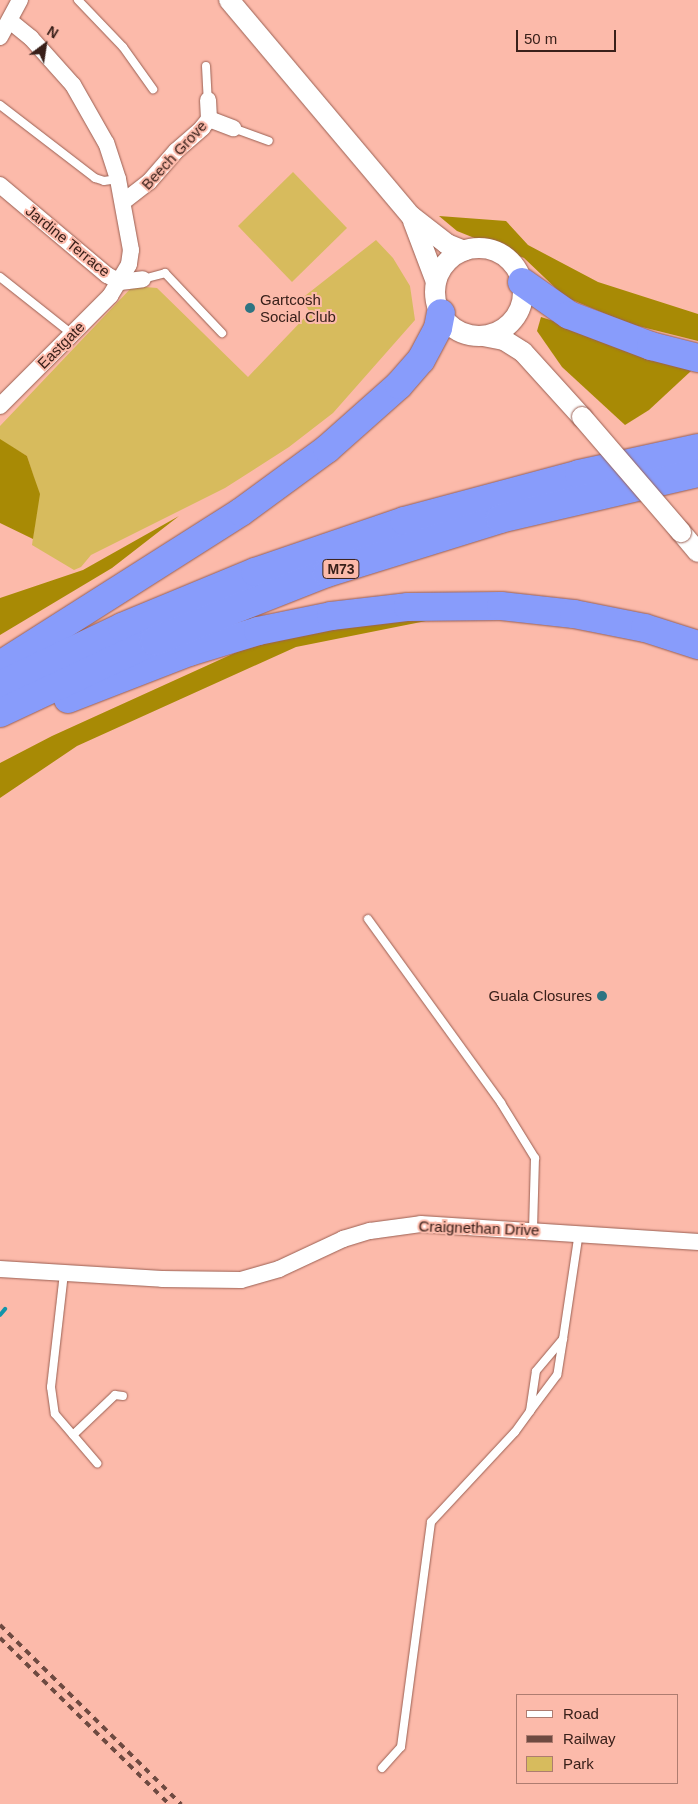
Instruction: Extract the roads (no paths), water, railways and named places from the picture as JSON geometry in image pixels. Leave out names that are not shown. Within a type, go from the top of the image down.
[{"type":"highway","points":[[522,282],[569,315],[652,346],[698,358]]},
{"type":"highway","points":[[0,665],[241,512],[327,449],[399,385],[421,360],[438,328],[440,313]]},
{"type":"highway","name":"M73","points":[[0,685],[68,651],[219,586],[386,527],[529,487],[698,448]]},
{"type":"highway","name":"M73","points":[[0,713],[154,640],[327,573],[500,519],[698,474]]},
{"type":"highway","points":[[0,731],[96,687],[190,652],[258,631],[364,611],[453,605],[535,609],[627,624],[698,645]]},
{"type":"street","points":[[0,37],[20,0]]},
{"type":"street","points":[[229,0],[411,216],[447,244],[464,250],[485,248],[505,256],[518,272],[522,282],[520,309],[523,339],[541,369],[698,552]]},
{"type":"street","name":"Eastgate","points":[[0,406],[6,387],[72,334],[120,282],[129,264],[131,250],[118,178],[106,143],[73,85],[31,38],[10,21]]},
{"type":"street","name":"Beech Grove","points":[[123,202],[149,182],[209,119],[208,100]]},
{"type":"street","points":[[209,119],[233,128]]},
{"type":"street","name":"Jardine Terrace","points":[[0,185],[107,275],[120,282],[143,279]]},
{"type":"street","points":[[411,216],[436,282],[436,303],[440,313],[458,330],[512,345],[541,369]]},
{"type":"street","points":[[436,282],[449,259],[464,250]]},
{"type":"street","points":[[483,336],[507,326],[520,309]]},
{"type":"street","name":"Craignethan Drive","points":[[0,1269],[241,1280],[279,1269],[343,1238],[370,1230],[421,1224],[579,1232],[698,1242]]},
{"type":"lane","points":[[78,0],[123,47],[153,89]]},
{"type":"lane","points":[[206,66],[208,100]]},
{"type":"lane","points":[[0,105],[95,178],[104,181],[118,178]]},
{"type":"lane","points":[[233,128],[269,140]]},
{"type":"lane","points":[[143,279],[164,273],[222,333]]},
{"type":"lane","points":[[0,277],[72,334]]},
{"type":"lane","points":[[368,919],[501,1103],[535,1158],[533,1230]]},
{"type":"lane","points":[[382,1768],[401,1747],[431,1522],[515,1432],[557,1375],[579,1232]]},
{"type":"lane","points":[[64,1273],[51,1387],[55,1414],[97,1463]]},
{"type":"lane","points":[[530,1411],[536,1371],[563,1339]]},
{"type":"lane","points":[[72,1435],[115,1395],[123,1396]]},
{"type":"waterway","points":[[0,1315],[5,1309]]},
{"type":"railway","points":[[0,1625],[181,1804]]},
{"type":"railway","points":[[0,1638],[169,1804]]},
{"type":"place","name":"Gartcosh Social Club","points":[[250,308]]},
{"type":"place","name":"Guala Closures","points":[[602,996]]}]
